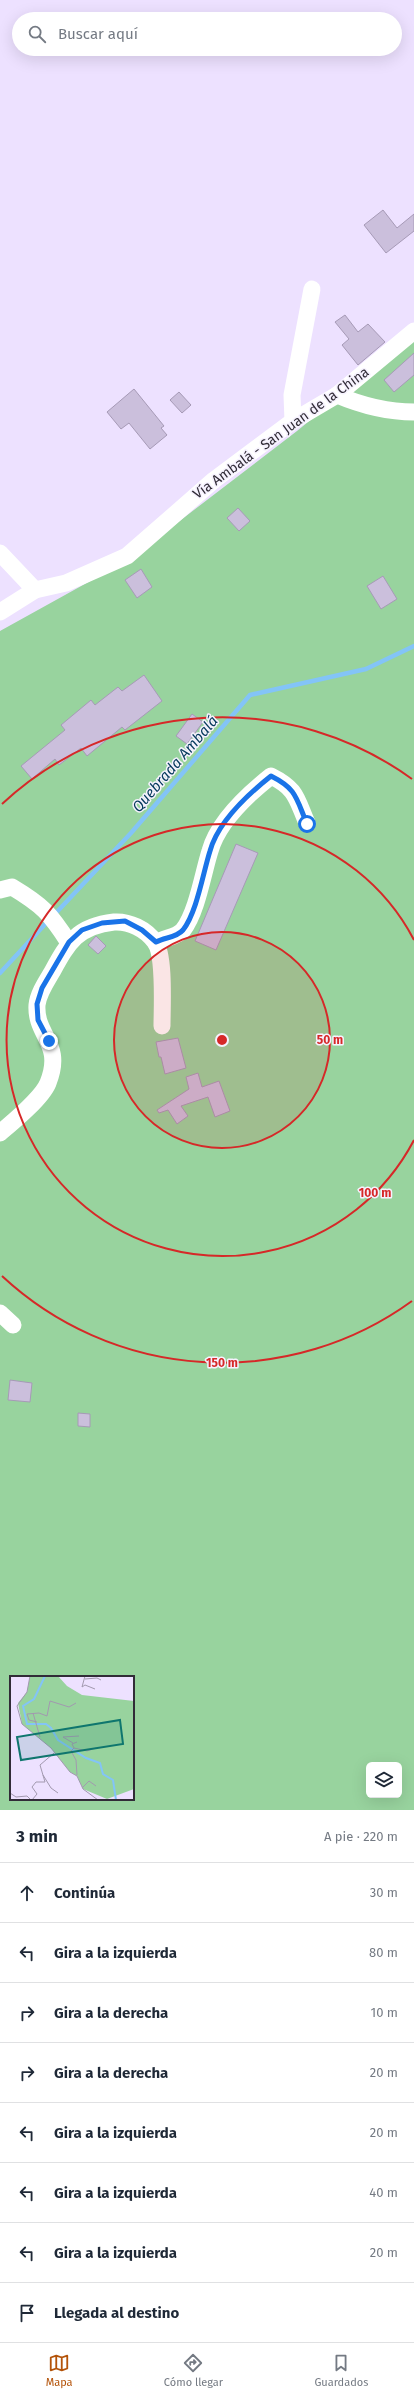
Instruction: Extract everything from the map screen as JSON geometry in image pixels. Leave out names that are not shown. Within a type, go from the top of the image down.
[{"type":"street","points":[[293,420],[292,395],[312,290]]},
{"type":"street","name":"Vía Ambalá - San Juan de la China","points":[[0,612],[35,590],[66,583],[127,556],[214,480],[293,420],[337,395],[414,331]]},
{"type":"street","points":[[337,395],[365,407],[388,411],[414,412]]},
{"type":"street","points":[[0,553],[35,590]]},
{"type":"street","points":[[156,942],[174,937],[183,929],[199,892],[214,839],[222,826],[255,788],[271,776],[286,783],[294,790],[296,800],[307,824]]},
{"type":"street","points":[[0,890],[12,887],[39,903],[55,921],[69,942]]},
{"type":"street","points":[[0,1133],[48,1084],[54,1061],[49,1041],[38,1020],[37,1004],[42,988],[69,942],[82,930],[102,923],[125,921],[142,930],[156,942],[162,970],[162,1026]]},
{"type":"street","points":[[0,1313],[13,1325]]},
{"type":"green space","points":[[414,335],[414,1810],[0,1810],[0,631],[130,559],[297,431]]},
{"type":"building","points":[[383,210],[397,228],[414,214],[414,231],[386,253],[364,225]]},
{"type":"building","points":[[345,315],[358,332],[368,324],[385,342],[358,365],[342,345],[349,339],[335,322]]},
{"type":"building","points":[[414,353],[414,375],[394,392],[384,380]]},
{"type":"building","points":[[134,389],[164,426],[161,428],[167,435],[150,449],[129,423],[121,429],[107,412]]},
{"type":"building","points":[[179,392],[191,405],[182,413],[170,400]]},
{"type":"building","points":[[238,508],[250,521],[239,531],[227,518]]},
{"type":"building","points":[[141,569],[152,587],[137,598],[125,580]]},
{"type":"building","points":[[383,576],[397,599],[381,609],[367,586]]},
{"type":"building","points":[[144,675],[162,701],[125,730],[122,727],[87,756],[81,748],[59,765],[55,759],[32,779],[21,766],[65,730],[61,725],[91,700],[95,705],[118,687],[122,691]]},
{"type":"building","points":[[192,714],[203,722],[187,744],[176,736]]},
{"type":"building","points":[[236,844],[258,853],[216,950],[195,941]]},
{"type":"building","points":[[96,936],[106,946],[98,954],[88,945]]},
{"type":"building","points":[[178,1038],[186,1068],[165,1074],[156,1042]]},
{"type":"building","points":[[198,1073],[202,1087],[219,1081],[230,1111],[215,1117],[208,1097],[181,1106],[188,1116],[177,1124],[168,1110],[159,1113],[157,1110],[189,1089],[186,1077]]},
{"type":"building","points":[[10,1380],[32,1383],[30,1402],[8,1400]]},
{"type":"building","points":[[78,1413],[90,1414],[90,1427],[78,1426]]},
{"type":"waterway","name":"Quebrada Ambalá","points":[[54,915],[131,833],[250,695],[366,669],[414,646]]},
{"type":"waterway","name":"Quebrada Ambalá","points":[[0,973],[49,920]]},
{"type":"route","points":[[49,1041],[38,1020],[37,1004],[42,988],[62,951],[82,930],[102,923],[125,921],[142,930],[156,942],[174,937],[183,929],[199,892],[214,839],[222,826],[255,788],[271,776],[286,783],[294,790],[296,800],[307,824]]}]
